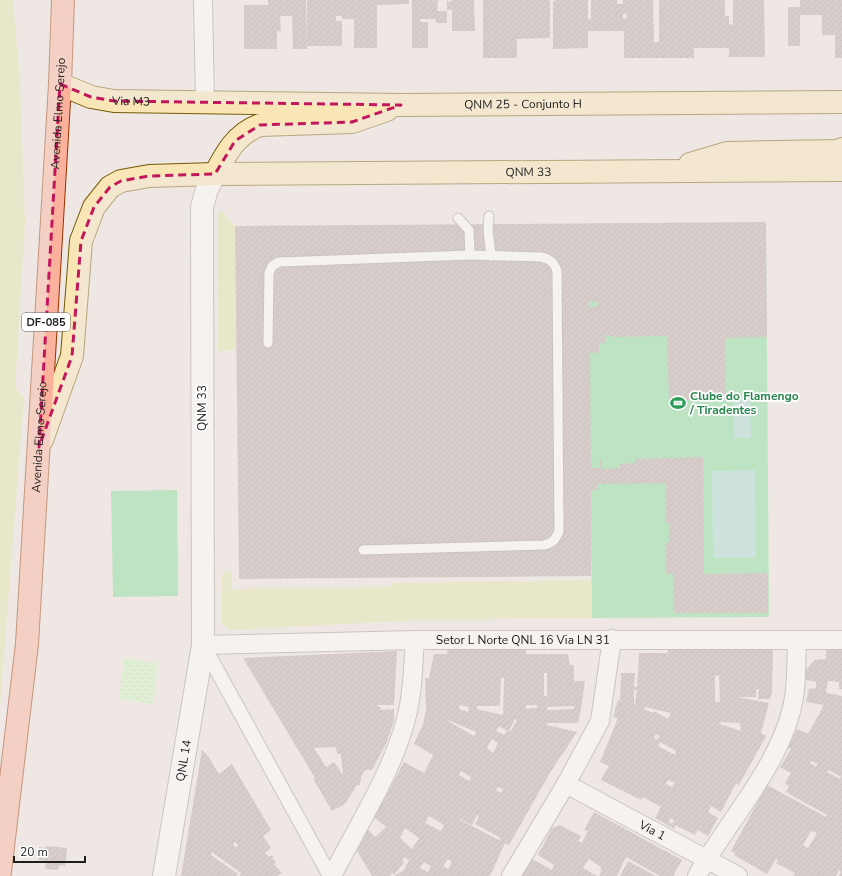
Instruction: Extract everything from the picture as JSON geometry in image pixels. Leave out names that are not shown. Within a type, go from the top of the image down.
[{"type":"main road","name":"Avenida Elmo Serejo","points":[[0,872],[27,644],[60,84],[63,0]]},
{"type":"main road","name":"Via M3","points":[[60,84],[91,97],[114,101],[205,103]]},
{"type":"main road","name":"QNM 25 - Conjunto H","points":[[205,103],[401,105],[842,102]]},
{"type":"main road","points":[[214,174],[235,141],[250,128],[260,125],[352,122],[401,105]]},
{"type":"main road","points":[[664,172],[728,153],[838,151],[842,149]]},
{"type":"main road","name":"QNM 33","points":[[39,447],[72,356],[81,241],[94,206],[110,187],[121,181],[149,176],[214,174],[842,170]]},
{"type":"street","points":[[203,0],[205,103]]},
{"type":"street","name":"QNM 33","points":[[203,645],[202,206],[207,189],[214,174]]},
{"type":"street","points":[[511,876],[566,784],[600,721],[612,639]]},
{"type":"street","points":[[331,876],[396,752],[407,718],[411,697],[416,640]]},
{"type":"street","name":"Setor L Norte QNL 16 Via LN 31","points":[[203,645],[416,640],[842,640]]},
{"type":"street","points":[[696,876],[760,779],[785,729],[794,698],[798,640]]},
{"type":"street","points":[[203,645],[331,876]]},
{"type":"street","name":"QNL 14","points":[[164,876],[203,645]]},
{"type":"street","name":"Via 1","points":[[566,784],[738,876]]},
{"type":"lane","points":[[489,216],[488,230],[491,256]]},
{"type":"lane","points":[[458,218],[469,230],[470,255]]},
{"type":"lane","points":[[268,343],[269,273],[272,266],[279,262],[470,255],[541,256],[549,258],[555,264],[557,271],[559,522],[556,539],[551,544],[544,545],[363,550]]},
{"type":"highlighted area","points":[[60,84],[91,97],[114,101],[401,105],[352,122],[260,125],[235,141],[215,174],[149,176],[121,181],[110,187],[94,207],[81,241],[72,356],[39,447]]},
{"type":"green space","points":[[0,0],[13,0],[20,83],[25,223],[15,388],[24,397],[0,707]]},
{"type":"green space","points":[[221,210],[235,226],[236,350],[218,351],[217,215]]},
{"type":"green space","name":"Clube do Flamengo / Tiradentes","points":[[766,227],[769,617],[592,618],[587,228]]},
{"type":"green space","points":[[177,490],[178,596],[113,597],[111,491]]},
{"type":"green space","points":[[232,570],[232,589],[390,587],[391,583],[591,580],[591,618],[421,620],[232,630],[221,624],[221,575]]},
{"type":"green space","points":[[124,658],[158,663],[153,704],[119,699]]},
{"type":"water","points":[[734,397],[750,397],[751,438],[734,438]]},
{"type":"water","points":[[755,470],[756,558],[713,558],[712,471]]},
{"type":"building","points":[[268,0],[306,0],[307,49],[293,49],[292,16],[280,16],[281,32],[277,31],[277,49],[244,49],[244,5],[268,5]]},
{"type":"building","points":[[307,0],[409,0],[409,4],[377,5],[377,48],[354,48],[354,19],[342,19],[342,16],[336,16],[336,21],[342,21],[342,46],[307,46]]},
{"type":"building","points":[[412,0],[438,0],[437,11],[447,11],[447,23],[436,23],[436,19],[420,19],[420,22],[428,22],[428,48],[412,48]]},
{"type":"building","points":[[451,0],[474,0],[475,31],[452,31],[452,10],[447,10],[447,1],[451,2]]},
{"type":"building","points":[[483,0],[550,0],[550,38],[517,39],[517,58],[483,58]]},
{"type":"building","points":[[588,0],[588,19],[591,19],[591,0],[617,0],[617,4],[623,4],[623,0],[653,0],[654,42],[659,42],[659,0],[725,0],[725,16],[729,16],[729,24],[733,25],[733,0],[764,0],[765,57],[729,57],[729,48],[694,48],[694,58],[624,58],[624,31],[588,31],[588,48],[553,49],[553,1]],"holes":[[[623,14],[627,14],[627,18],[623,19]]]},
{"type":"building","points":[[800,0],[842,0],[842,58],[835,58],[835,35],[822,35],[822,15],[800,15],[800,46],[788,46],[788,7],[800,7]]},
{"type":"building","points":[[766,222],[767,337],[725,338],[726,400],[669,400],[667,336],[613,337],[605,334],[606,343],[599,343],[599,353],[590,353],[591,468],[599,468],[599,460],[602,460],[602,469],[620,468],[620,464],[635,463],[635,459],[703,457],[704,574],[768,573],[768,613],[674,613],[673,574],[666,574],[666,543],[669,543],[669,523],[666,523],[666,483],[598,484],[598,490],[591,490],[591,576],[239,579],[235,226]],"holes":[[[589,302],[597,302],[597,307],[589,307]]]},
{"type":"building","points":[[668,646],[773,649],[772,693],[770,699],[758,699],[759,689],[756,689],[756,697],[737,697],[769,703],[761,733],[766,736],[739,785],[736,783],[721,812],[711,806],[708,812],[718,818],[708,836],[698,830],[695,835],[675,825],[674,829],[655,818],[661,807],[643,797],[641,800],[601,780],[609,766],[600,762],[618,718],[613,717],[618,700],[620,701],[621,673],[635,673],[634,687],[637,687],[637,689],[639,653],[668,653]],"holes":[[[719,675],[720,702],[715,702],[715,676]],[[634,690],[637,690],[635,704]],[[645,707],[671,713],[668,719],[654,711],[653,713],[644,709]],[[719,722],[740,723],[741,731],[720,724]],[[656,734],[660,736],[657,740],[654,738]],[[660,742],[676,751],[675,755],[658,746]],[[668,780],[675,783],[672,787],[666,784]],[[670,818],[674,820],[672,824],[669,822]]]},
{"type":"building","points":[[526,647],[526,654],[568,654],[570,665],[574,665],[574,681],[585,681],[578,723],[547,723],[547,725],[577,732],[551,771],[509,845],[505,843],[490,876],[394,876],[404,870],[409,860],[405,857],[402,860],[404,862],[394,875],[392,873],[390,876],[372,876],[357,851],[368,830],[375,837],[386,827],[373,816],[382,799],[384,800],[404,762],[424,773],[433,755],[414,744],[423,724],[426,710],[425,678],[429,678],[434,654],[447,654],[448,649]],"holes":[[[544,673],[547,673],[547,696],[544,696]],[[501,678],[504,678],[503,715],[477,709],[477,706],[500,706]],[[459,705],[469,707],[468,712],[459,709]],[[526,705],[537,705],[537,708],[526,709]],[[574,706],[574,709],[547,710],[547,707]],[[515,719],[517,720],[510,732],[509,731]],[[448,720],[476,732],[474,736]],[[499,726],[507,731],[504,735],[496,731]],[[492,739],[498,743],[493,753],[487,748]],[[461,771],[471,777],[469,781],[459,775]],[[498,787],[503,789],[501,793],[496,790]],[[477,815],[479,816],[475,824],[501,838],[499,840],[459,819],[472,825]],[[429,816],[444,825],[441,831],[425,823]],[[405,828],[419,838],[412,849],[400,838]],[[448,859],[452,862],[448,869],[443,866]],[[424,862],[431,866],[428,872],[420,868]]]},
{"type":"building","points":[[826,649],[842,649],[842,689],[839,689],[839,682],[828,681],[826,691],[827,693],[842,696],[842,876],[839,876],[841,871],[839,870],[836,876],[793,876],[795,873],[776,863],[778,860],[776,859],[767,874],[734,855],[735,853],[731,851],[767,785],[826,817],[827,815],[786,792],[789,786],[785,783],[791,773],[780,767],[791,749],[788,748],[797,729],[808,734],[824,705],[806,702],[809,689],[816,688],[816,682],[806,680],[806,670],[815,660],[826,659]],"holes":[[[811,761],[818,764],[816,767],[810,763]],[[829,770],[841,777],[840,779],[827,772]],[[811,831],[817,833],[808,848],[803,845]]]},
{"type":"building","points":[[397,651],[394,705],[378,705],[378,707],[381,707],[381,710],[394,709],[394,721],[386,744],[372,770],[365,770],[361,777],[360,785],[357,785],[345,804],[332,811],[313,779],[315,778],[243,658]],"holes":[[[336,747],[337,754],[341,754],[343,775],[334,762],[326,767],[314,748]]]},
{"type":"building","points":[[202,750],[208,756],[219,774],[232,764],[271,830],[263,836],[271,848],[265,853],[269,857],[272,855],[274,857],[272,858],[276,862],[274,864],[282,873],[277,876],[240,876],[241,873],[212,852],[211,855],[238,874],[236,876],[181,876]],"holes":[[[235,842],[238,845],[236,848],[233,844]]]},
{"type":"building","points":[[594,812],[682,860],[673,876],[660,876],[626,857],[617,876],[599,876],[602,870],[600,869],[601,867],[589,859],[583,868],[597,876],[521,876],[531,858],[552,870],[554,865],[538,855],[552,828],[560,825],[581,836],[578,841],[582,843],[588,831],[584,830]]},
{"type":"building","points":[[46,846],[67,848],[65,866],[59,865],[58,870],[45,869],[46,863],[38,860],[39,847],[46,848]]},
{"type":"building","points":[[628,861],[656,876],[620,876]]},
{"type":"place","name":"Clube do Flamengo / Tiradentes","points":[[678,403]]}]
